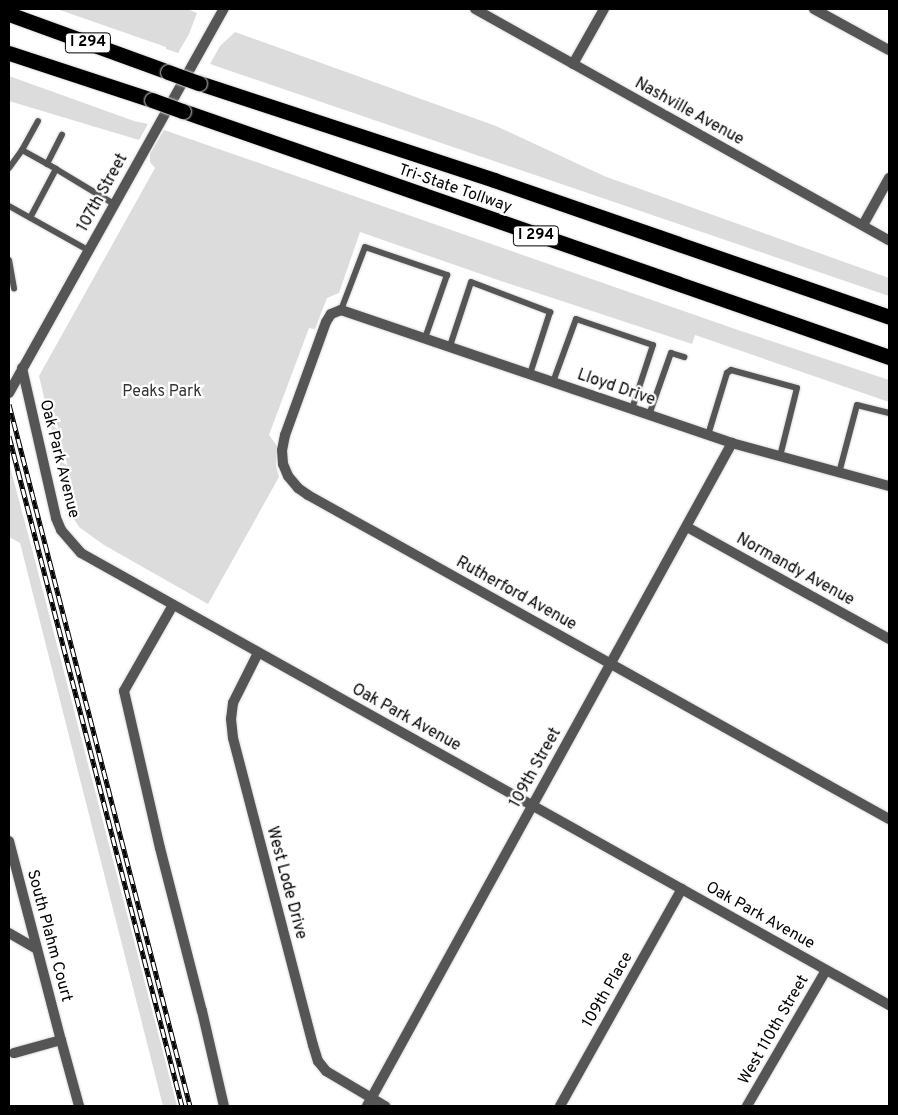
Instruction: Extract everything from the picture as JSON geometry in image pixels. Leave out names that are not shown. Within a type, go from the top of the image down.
[{"type":"highway","name":"Tri-State Tollway","points":[[9,14],[199,83],[494,180],[889,316]]},
{"type":"highway","name":"Tri-State Tollway","points":[[9,53],[152,100],[889,357]]},
{"type":"street","name":"107th Street","points":[[9,393],[224,9]]},
{"type":"street","name":"Nashville Avenue","points":[[475,9],[889,240]]},
{"type":"street","points":[[572,64],[604,9]]},
{"type":"street","points":[[814,9],[889,50]]},
{"type":"street","points":[[863,225],[889,178]]},
{"type":"street","name":"Lloyd Drive","points":[[338,311],[450,346],[732,443],[889,486]]},
{"type":"street","name":"Rutherford Avenue","points":[[338,311],[326,322],[284,435],[282,457],[292,482],[308,495],[889,819]]},
{"type":"street","name":"Oak Park Avenue","points":[[22,368],[56,518],[61,530],[81,553],[889,1005]]},
{"type":"street","name":"109th Street","points":[[369,1102],[732,443]]},
{"type":"street","name":"Normandy Avenue","points":[[686,526],[889,639]]},
{"type":"street","points":[[173,605],[124,691],[160,848],[224,1106]]},
{"type":"street","name":"West Lode Drive","points":[[258,653],[233,703],[231,719],[233,738],[318,1061],[336,1078],[369,1102],[385,1106]]},
{"type":"street","name":"South Plahm Court","points":[[9,841],[79,1106]]},
{"type":"street","name":"109th Place","points":[[560,1106],[682,889]]},
{"type":"street","points":[[9,932],[37,949]]},
{"type":"street","name":"West 110th Street","points":[[747,1106],[826,970]]},
{"type":"street","points":[[14,1053],[61,1040]]},
{"type":"lane","points":[[9,168],[22,150],[38,121]]},
{"type":"lane","points":[[47,164],[62,135]]},
{"type":"lane","points":[[22,150],[114,204]]},
{"type":"lane","points":[[30,218],[56,169]]},
{"type":"lane","points":[[9,206],[88,250]]},
{"type":"lane","points":[[338,311],[365,247],[447,275],[425,338]]},
{"type":"lane","points":[[9,260],[14,288]]},
{"type":"lane","points":[[450,346],[471,282],[550,312],[530,374]]},
{"type":"lane","points":[[553,382],[576,319],[636,339],[653,345],[632,409]]},
{"type":"lane","points":[[649,415],[671,353],[684,358]]},
{"type":"lane","points":[[708,435],[728,373],[731,370],[798,388],[780,456]]},
{"type":"lane","points":[[840,473],[857,405],[889,413]]},
{"type":"green space","points":[[57,9],[187,9],[197,13],[189,34],[178,53],[166,49],[166,47]]},
{"type":"green space","points":[[235,32],[496,126],[604,176],[889,278],[889,296],[210,64],[220,46]]},
{"type":"green space","points":[[9,76],[134,121],[148,124],[139,140],[9,101]]},
{"type":"green space","name":"Peaks Park","points":[[164,130],[738,330],[889,380],[889,402],[695,335],[692,344],[360,232],[339,293],[327,298],[315,329],[309,328],[269,435],[277,446],[276,466],[279,477],[208,604],[104,545],[79,527],[72,516],[39,376],[155,168],[150,162],[150,154]]},
{"type":"green space","points":[[9,463],[177,1106],[163,1106],[20,543],[9,537]]},
{"type":"railway","points":[[9,404],[190,1106]]},
{"type":"railway","points":[[9,436],[182,1106]]}]
